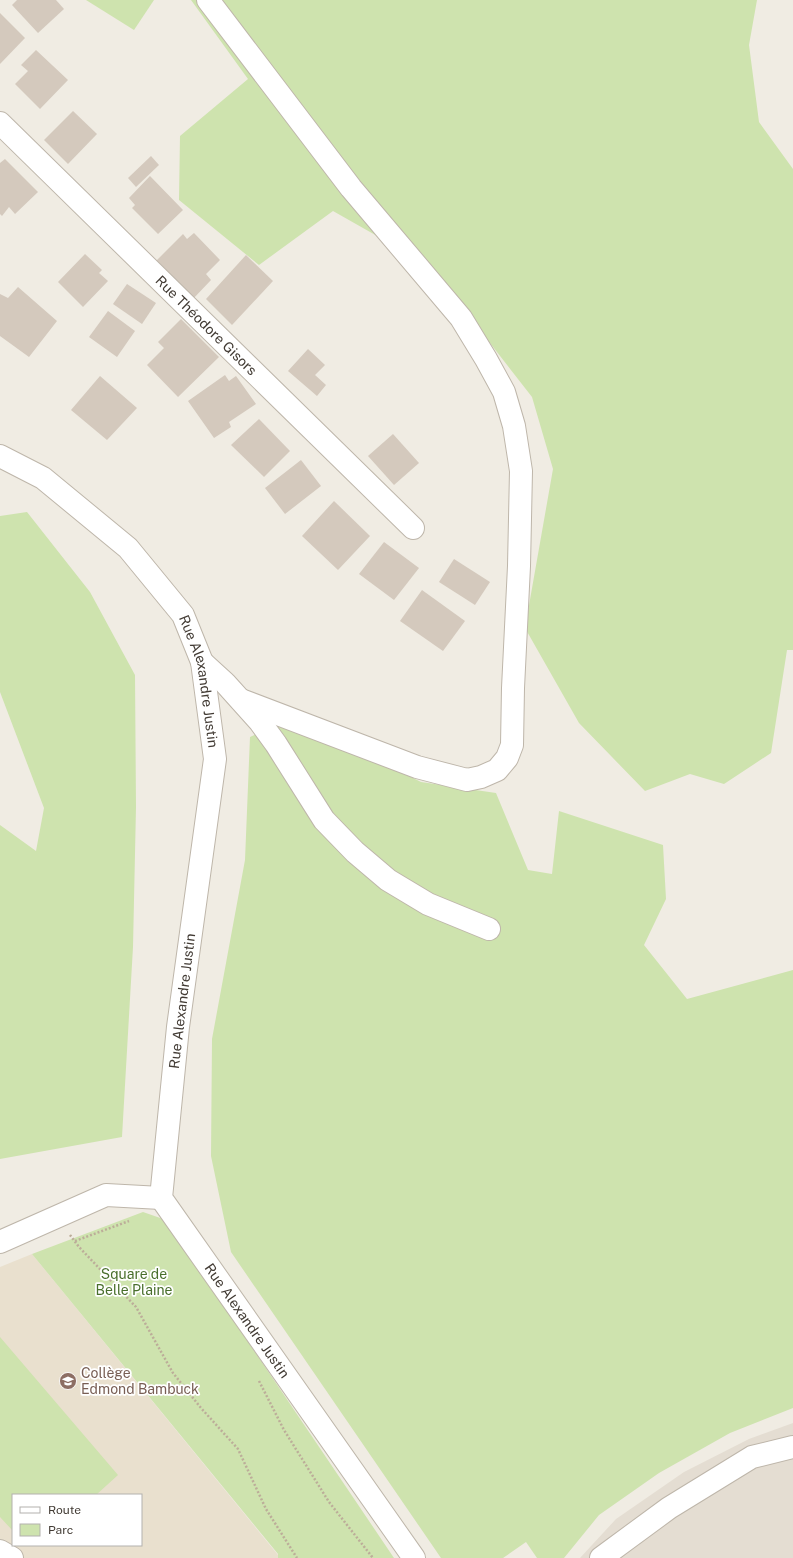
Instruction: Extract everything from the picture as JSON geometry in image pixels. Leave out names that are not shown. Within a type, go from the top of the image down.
[{"type":"street","points":[[208,0],[351,188],[461,318],[504,392],[514,426],[521,471],[512,745],[507,758],[497,770],[482,777],[467,780],[417,767],[241,700]]},
{"type":"street","name":"Rue Théodore Gisors","points":[[0,123],[413,528]]},
{"type":"street","name":"Rue Alexandre Justin","points":[[0,456],[43,478],[128,548],[183,615],[202,662],[215,759],[178,1027],[161,1198],[414,1558]]},
{"type":"street","points":[[202,662],[241,700],[276,744],[324,820],[356,852],[388,880],[428,904],[489,929]]},
{"type":"street","points":[[0,1242],[106,1195],[161,1198]]},
{"type":"street","points":[[601,1558],[669,1508],[752,1457],[793,1447]]},
{"type":"street","points":[[0,1551],[12,1558]]},
{"type":"path","points":[[56,1217],[75,1241],[136,1307],[173,1373],[201,1408],[238,1449],[266,1509],[298,1558]]},
{"type":"path","points":[[75,1241],[133,1220]]},
{"type":"path","points":[[256,1375],[284,1430],[329,1502],[373,1558]]},
{"type":"shaded area","name":"Collège Edmond Bambuck","points":[[32,1254],[278,1555],[278,1558],[0,1558],[0,1267]]},
{"type":"shaded area","points":[[793,1423],[793,1558],[580,1558],[616,1519],[684,1472],[749,1439]]},
{"type":"green space","points":[[86,0],[154,0],[134,30]]},
{"type":"green space","points":[[191,0],[757,0],[749,45],[759,122],[793,169],[793,650],[787,650],[771,753],[724,784],[690,774],[645,791],[579,723],[525,628],[553,469],[532,397],[430,266],[333,211],[259,265],[179,200],[180,136],[248,79]]},
{"type":"green space","points":[[27,512],[90,592],[135,675],[136,807],[133,947],[122,1137],[0,1159],[0,825],[36,851],[44,808],[0,692],[0,516]]},
{"type":"green space","points":[[283,722],[341,742],[421,782],[496,793],[528,870],[552,874],[559,811],[663,845],[666,899],[644,945],[687,999],[793,970],[793,1408],[730,1433],[659,1473],[599,1515],[564,1558],[537,1558],[526,1542],[503,1558],[441,1558],[231,1252],[211,1156],[212,1039],[245,860],[250,737]]},
{"type":"green space","name":"Square de Belle Plaine","points":[[143,1212],[166,1220],[394,1558],[278,1558],[278,1554],[32,1254]]},
{"type":"green space","points":[[0,1337],[118,1475],[97,1494],[12,1494],[12,1530],[0,1517]]},
{"type":"building","points":[[17,0],[56,0],[64,9],[38,33],[12,5]]},
{"type":"building","points":[[0,13],[25,38],[0,64]]},
{"type":"building","points":[[36,50],[68,80],[40,109],[15,84],[28,71],[21,65]]},
{"type":"building","points":[[73,111],[97,134],[68,164],[44,140]]},
{"type":"building","points":[[151,156],[159,165],[136,187],[128,178]]},
{"type":"building","points":[[5,159],[38,192],[15,214],[9,207],[2,216],[0,214],[0,163]]},
{"type":"building","points":[[150,176],[183,210],[158,234],[132,208],[135,205],[129,198]]},
{"type":"building","points":[[194,233],[220,260],[206,274],[211,280],[192,300],[156,261],[183,234],[187,239]]},
{"type":"building","points":[[85,254],[102,270],[99,273],[108,281],[83,307],[58,282]]},
{"type":"building","points":[[246,255],[273,281],[232,325],[206,299]]},
{"type":"building","points":[[127,284],[156,303],[142,324],[113,304]]},
{"type":"building","points":[[18,287],[57,321],[29,357],[0,336],[0,294],[8,298]]},
{"type":"building","points":[[108,311],[135,331],[117,357],[89,337]]},
{"type":"building","points":[[181,319],[219,357],[178,397],[147,365],[164,348],[158,342]]},
{"type":"building","points":[[308,349],[325,365],[315,375],[326,385],[317,396],[288,371]]},
{"type":"building","points":[[225,375],[229,381],[236,376],[256,404],[229,422],[231,427],[214,438],[188,401]]},
{"type":"building","points":[[100,376],[137,408],[107,440],[71,410]]},
{"type":"building","points":[[259,419],[290,451],[264,477],[231,445]]},
{"type":"building","points":[[393,434],[419,463],[394,485],[368,456]]},
{"type":"building","points":[[301,460],[321,486],[285,514],[265,488]]},
{"type":"building","points":[[334,501],[370,536],[338,570],[302,536]]},
{"type":"building","points":[[384,542],[419,568],[394,600],[359,574]]},
{"type":"building","points":[[454,559],[490,582],[475,605],[439,582]]},
{"type":"building","points":[[422,590],[465,621],[443,651],[400,621]]},
{"type":"place","name":"Collège Edmond Bambuck","points":[[68,1381]]}]
